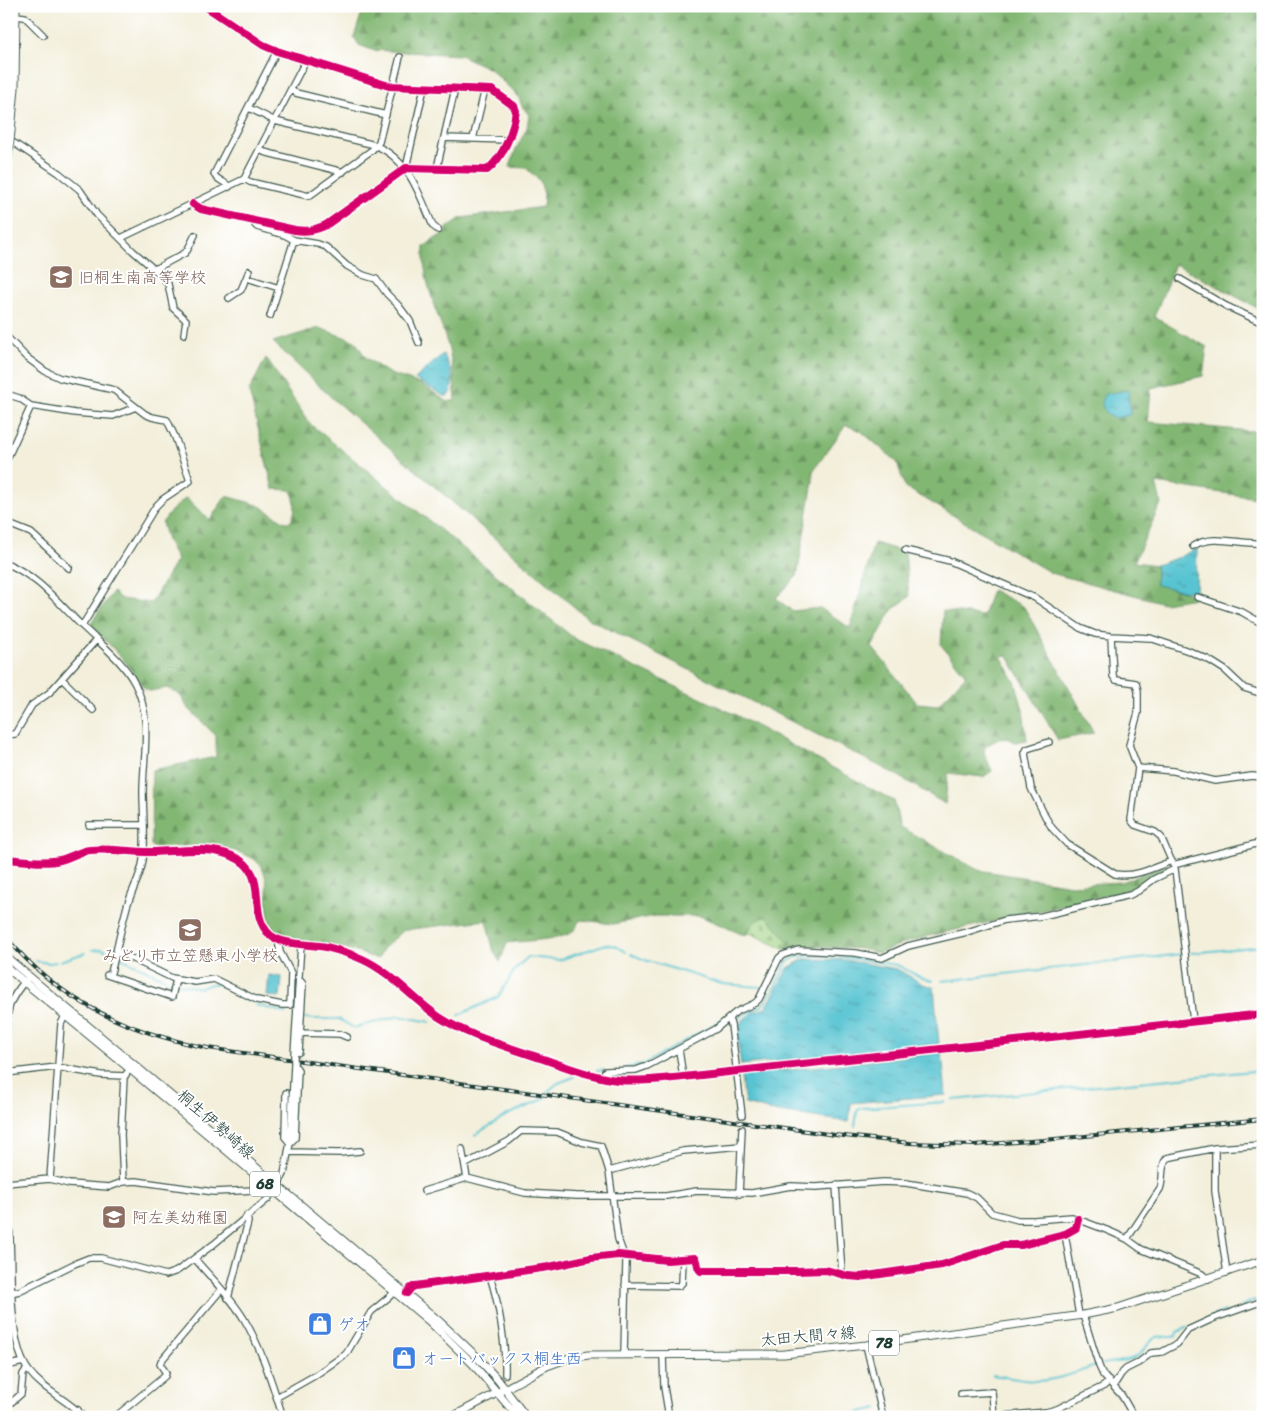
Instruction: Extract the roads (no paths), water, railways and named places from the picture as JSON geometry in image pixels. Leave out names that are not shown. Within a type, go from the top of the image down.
[{"type":"highway","points":[[6,91],[8,6]]},
{"type":"highway","points":[[6,164],[14,88],[16,6]]},
{"type":"main road","name":"68","points":[[6,957],[30,976]]},
{"type":"main road","name":"68","points":[[6,967],[24,982]]},
{"type":"main road","name":"桐生伊勢崎線","points":[[30,976],[449,1339],[526,1417]]},
{"type":"main road","name":"桐生伊勢崎線","points":[[24,982],[407,1293],[476,1356],[498,1380],[501,1390],[518,1417]]},
{"type":"main road","name":"太田大間々線","points":[[452,1417],[547,1366],[566,1359],[588,1355],[784,1354],[866,1345],[1081,1315],[1118,1308],[1259,1262]]},
{"type":"street","points":[[193,204],[202,209],[306,232],[317,229],[326,225],[406,168],[487,170],[492,166],[508,140],[516,111],[514,106],[495,91],[485,89],[393,86],[277,51],[262,45],[205,6]]},
{"type":"street","points":[[16,16],[25,17],[43,35]]},
{"type":"street","points":[[229,188],[226,183],[214,174],[277,51]]},
{"type":"street","points":[[244,179],[309,196],[343,172],[379,142],[400,57]]},
{"type":"street","points":[[120,238],[229,188],[244,179],[306,60]]},
{"type":"street","points":[[406,168],[424,88]]},
{"type":"street","points":[[437,168],[455,89]]},
{"type":"street","points":[[473,139],[485,89]]},
{"type":"street","points":[[291,90],[296,93],[386,114]]},
{"type":"street","points":[[249,108],[275,121],[376,146],[406,168],[433,226],[438,230]]},
{"type":"street","points":[[8,134],[76,186],[92,209],[133,251],[155,268],[168,284],[175,310],[186,320],[184,334]]},
{"type":"street","points":[[444,138],[508,140]]},
{"type":"street","points":[[260,150],[343,172]]},
{"type":"street","points":[[254,221],[257,227],[286,235],[294,240],[326,247],[347,266],[363,275],[376,279],[386,294],[398,305],[410,321],[419,343]]},
{"type":"street","points":[[155,268],[185,253],[195,234]]},
{"type":"street","points":[[270,316],[294,240]]},
{"type":"street","points":[[229,298],[241,290],[249,271]]},
{"type":"street","points":[[247,278],[279,288]]},
{"type":"street","points":[[1180,279],[1226,306],[1263,323]]},
{"type":"street","points":[[6,336],[26,358],[45,372],[60,378],[114,390],[152,417],[167,420],[190,481],[163,498],[156,506],[82,626]]},
{"type":"street","points":[[6,394],[19,398],[31,406],[74,413],[113,416],[136,407]]},
{"type":"street","points":[[6,461],[31,406]]},
{"type":"street","points":[[6,523],[31,533],[69,568]]},
{"type":"street","points":[[1193,546],[1201,542],[1217,540],[1249,544],[1263,543]]},
{"type":"street","points":[[905,550],[950,561],[1035,598],[1080,628],[1096,634],[1150,638],[1176,646],[1209,660],[1225,670],[1244,688],[1263,694]]},
{"type":"street","points":[[6,564],[40,582],[97,639],[132,679],[142,703],[146,739],[143,783],[144,852],[108,976],[172,996],[176,979]]},
{"type":"street","points":[[1197,597],[1242,612],[1263,624]]},
{"type":"street","points":[[1111,636],[1112,676],[1116,680],[1133,682],[1138,686],[1138,713],[1129,744],[1138,768],[1131,820],[1135,825],[1155,832],[1160,837],[1173,865],[1193,1021]]},
{"type":"street","points":[[6,736],[14,734],[32,705],[46,695],[97,639]]},
{"type":"street","points":[[62,678],[93,710]]},
{"type":"street","points":[[1049,742],[1027,748],[1025,753],[1030,788],[1046,818],[1067,844],[1115,874],[1138,873],[1263,842]]},
{"type":"street","points":[[1138,768],[1174,771],[1215,781],[1252,776],[1263,777]]},
{"type":"street","points":[[89,825],[144,825]]},
{"type":"street","points":[[6,859],[54,861],[90,850],[144,852],[211,851],[229,854],[242,860],[248,866],[254,877],[259,915],[263,926],[268,934],[278,940],[336,950],[370,962],[397,980],[435,1014],[457,1027],[485,1039],[604,1078],[632,1081],[683,1078],[1263,1014]]},
{"type":"street","points":[[604,1078],[605,1072],[642,1068],[679,1050],[716,1029],[736,1012],[758,1001],[779,958],[795,950],[856,953],[882,958],[908,946],[968,932],[1006,920],[1042,916],[1130,895],[1173,865]]},
{"type":"street","points":[[116,951],[176,979],[195,982],[214,979],[257,1000],[290,1005],[290,974],[280,952],[278,940]]},
{"type":"street","points":[[9,1293],[89,1258],[101,1258],[166,1275],[174,1273],[195,1259],[268,1199],[284,1174],[290,1143],[301,944]]},
{"type":"street","points":[[6,1044],[7,1012],[11,999],[30,976]]},
{"type":"street","points":[[296,1054],[299,1052],[303,984],[298,978]]},
{"type":"street","points":[[50,1179],[57,1067],[61,1024],[65,1016]]},
{"type":"street","points":[[729,1019],[742,1115]]},
{"type":"street","points":[[300,1033],[340,1034],[347,1037]]},
{"type":"street","points":[[679,1050],[683,1078]]},
{"type":"street","points":[[6,1073],[57,1067],[101,1075],[125,1076]]},
{"type":"street","points":[[123,1182],[122,1113],[125,1076],[130,1069]]},
{"type":"street","points":[[286,1093],[285,1137],[290,1143]]},
{"type":"street","points":[[739,1194],[742,1129]]},
{"type":"street","points":[[466,1164],[509,1141],[521,1131],[553,1131],[582,1142],[601,1146],[609,1171],[618,1239],[624,1256],[624,1355]]},
{"type":"street","points":[[1128,1240],[1160,1189],[1165,1160],[1215,1148],[1263,1144]]},
{"type":"street","points":[[609,1171],[682,1151],[741,1146]]},
{"type":"street","points":[[1215,1148],[1215,1191],[1227,1273]]},
{"type":"street","points":[[462,1149],[467,1178]]},
{"type":"street","points":[[288,1152],[339,1153],[360,1151]]},
{"type":"street","points":[[424,1192],[467,1178],[525,1193],[550,1196],[666,1196],[697,1191],[752,1194],[791,1186],[816,1187],[884,1182],[906,1183],[967,1193],[977,1198],[992,1212],[1018,1220],[1068,1216],[1078,1219],[1128,1240],[1141,1249],[1202,1274],[1208,1279]]},
{"type":"street","points":[[6,1183],[50,1179],[70,1184],[109,1186],[136,1181],[214,1192],[255,1190]]},
{"type":"street","points":[[836,1185],[842,1274]]},
{"type":"street","points":[[6,1202],[9,1293],[23,1362],[37,1379],[78,1410],[84,1417]]},
{"type":"street","points":[[228,1298],[248,1222],[247,1215]]},
{"type":"street","points":[[407,1293],[413,1287],[618,1255],[667,1260],[696,1259],[701,1271],[796,1272],[826,1270],[860,1277],[942,1265],[1003,1245],[1021,1245],[1066,1234],[1076,1228],[1078,1219]]},
{"type":"street","points":[[1066,1234],[1081,1315],[1099,1366],[1122,1396],[1134,1417]]},
{"type":"street","points":[[195,1259],[248,1325],[284,1417]]},
{"type":"street","points":[[625,1284],[680,1286],[682,1283],[682,1259]]},
{"type":"street","points":[[1259,1262],[1263,1267]]},
{"type":"street","points":[[490,1276],[495,1290],[506,1374]]},
{"type":"street","points":[[115,1417],[165,1376],[166,1373],[160,1364],[161,1361],[221,1290]]},
{"type":"street","points":[[276,1397],[314,1376],[346,1354],[371,1312],[396,1292]]},
{"type":"street","points":[[961,1394],[992,1392],[992,1417],[1041,1413],[1057,1409],[1111,1383],[1126,1368],[1138,1363],[1150,1354],[1162,1352],[1177,1344],[1188,1330],[1212,1319],[1263,1301]]},
{"type":"street","points":[[866,1345],[883,1417]]},
{"type":"street","points":[[663,1355],[664,1388],[669,1417]]},
{"type":"street","points":[[6,1366],[23,1362]]},
{"type":"street","points":[[6,1407],[22,1394],[23,1374],[27,1368]]},
{"type":"street","points":[[72,1417],[78,1410]]},
{"type":"water","points":[[443,354],[450,369],[452,380],[451,391],[448,396],[444,396],[415,379]]},
{"type":"water","points":[[1128,390],[1130,415],[1116,418],[1107,415],[1102,402],[1105,394]]},
{"type":"water","points":[[1197,548],[1196,593],[1156,585],[1156,565],[1180,557]]},
{"type":"water","points":[[804,959],[844,960],[897,969],[923,984],[934,987],[939,1044],[741,1065],[736,1027],[751,1013],[766,1008],[788,968]]},
{"type":"water","points":[[269,975],[282,977],[280,997],[267,996]]},
{"type":"water","points":[[942,1054],[946,1095],[851,1103],[849,1122],[772,1111],[745,1104],[742,1075]]},
{"type":"waterway","points":[[459,1015],[498,997],[516,968],[528,957],[559,960],[606,944],[616,946],[626,952]]},
{"type":"waterway","points":[[1191,953],[1263,946]]},
{"type":"waterway","points":[[93,950],[102,949],[113,954]]},
{"type":"waterway","points":[[60,961],[85,953]]},
{"type":"waterway","points":[[631,954],[722,984],[761,987]]},
{"type":"waterway","points":[[942,981],[1183,954]]},
{"type":"waterway","points":[[737,1019],[747,1012],[762,1006],[775,987],[787,962],[796,957],[808,955],[837,956],[897,965],[922,978],[933,981]]},
{"type":"waterway","points":[[117,956],[172,982]]},
{"type":"waterway","points":[[36,961],[56,962]]},
{"type":"waterway","points":[[178,984],[201,988],[211,984],[218,984],[248,1001]]},
{"type":"waterway","points":[[256,1005],[286,1013]]},
{"type":"waterway","points":[[305,1018],[339,1019],[354,1028],[399,1016],[430,1022]]},
{"type":"waterway","points":[[626,1068],[644,1064],[720,1021]]},
{"type":"waterway","points":[[597,1071],[604,1070]]},
{"type":"waterway","points":[[953,1100],[1263,1070]]},
{"type":"waterway","points":[[547,1092],[558,1083],[574,1077]]},
{"type":"waterway","points":[[475,1135],[507,1115],[542,1100],[546,1096]]},
{"type":"waterway","points":[[855,1126],[857,1111],[861,1108],[945,1102]]},
{"type":"waterway","points":[[1241,1306],[1255,1300]]},
{"type":"waterway","points":[[1211,1317],[1225,1311]]},
{"type":"waterway","points":[[1102,1364],[1132,1359],[1140,1354],[1157,1337],[1176,1336],[1177,1332],[1188,1327]]},
{"type":"waterway","points":[[993,1375],[1044,1381],[1096,1366]]},
{"type":"waterway","points":[[841,1417],[878,1408]]},
{"type":"railway","points":[[6,937],[49,980],[97,1011],[150,1033],[208,1048],[835,1135],[910,1143],[974,1145],[1263,1119]]},
{"type":"place","name":"旧桐生南高等学校","points":[[61,277]]},
{"type":"place","name":"みどり市立笠懸東小学校","points":[[190,930]]},
{"type":"place","name":"阿左美幼稚園","points":[[114,1217]]},
{"type":"place","name":"ゲオ","points":[[320,1324]]},
{"type":"place","name":"オートバックス桐生西","points":[[404,1358]]}]
